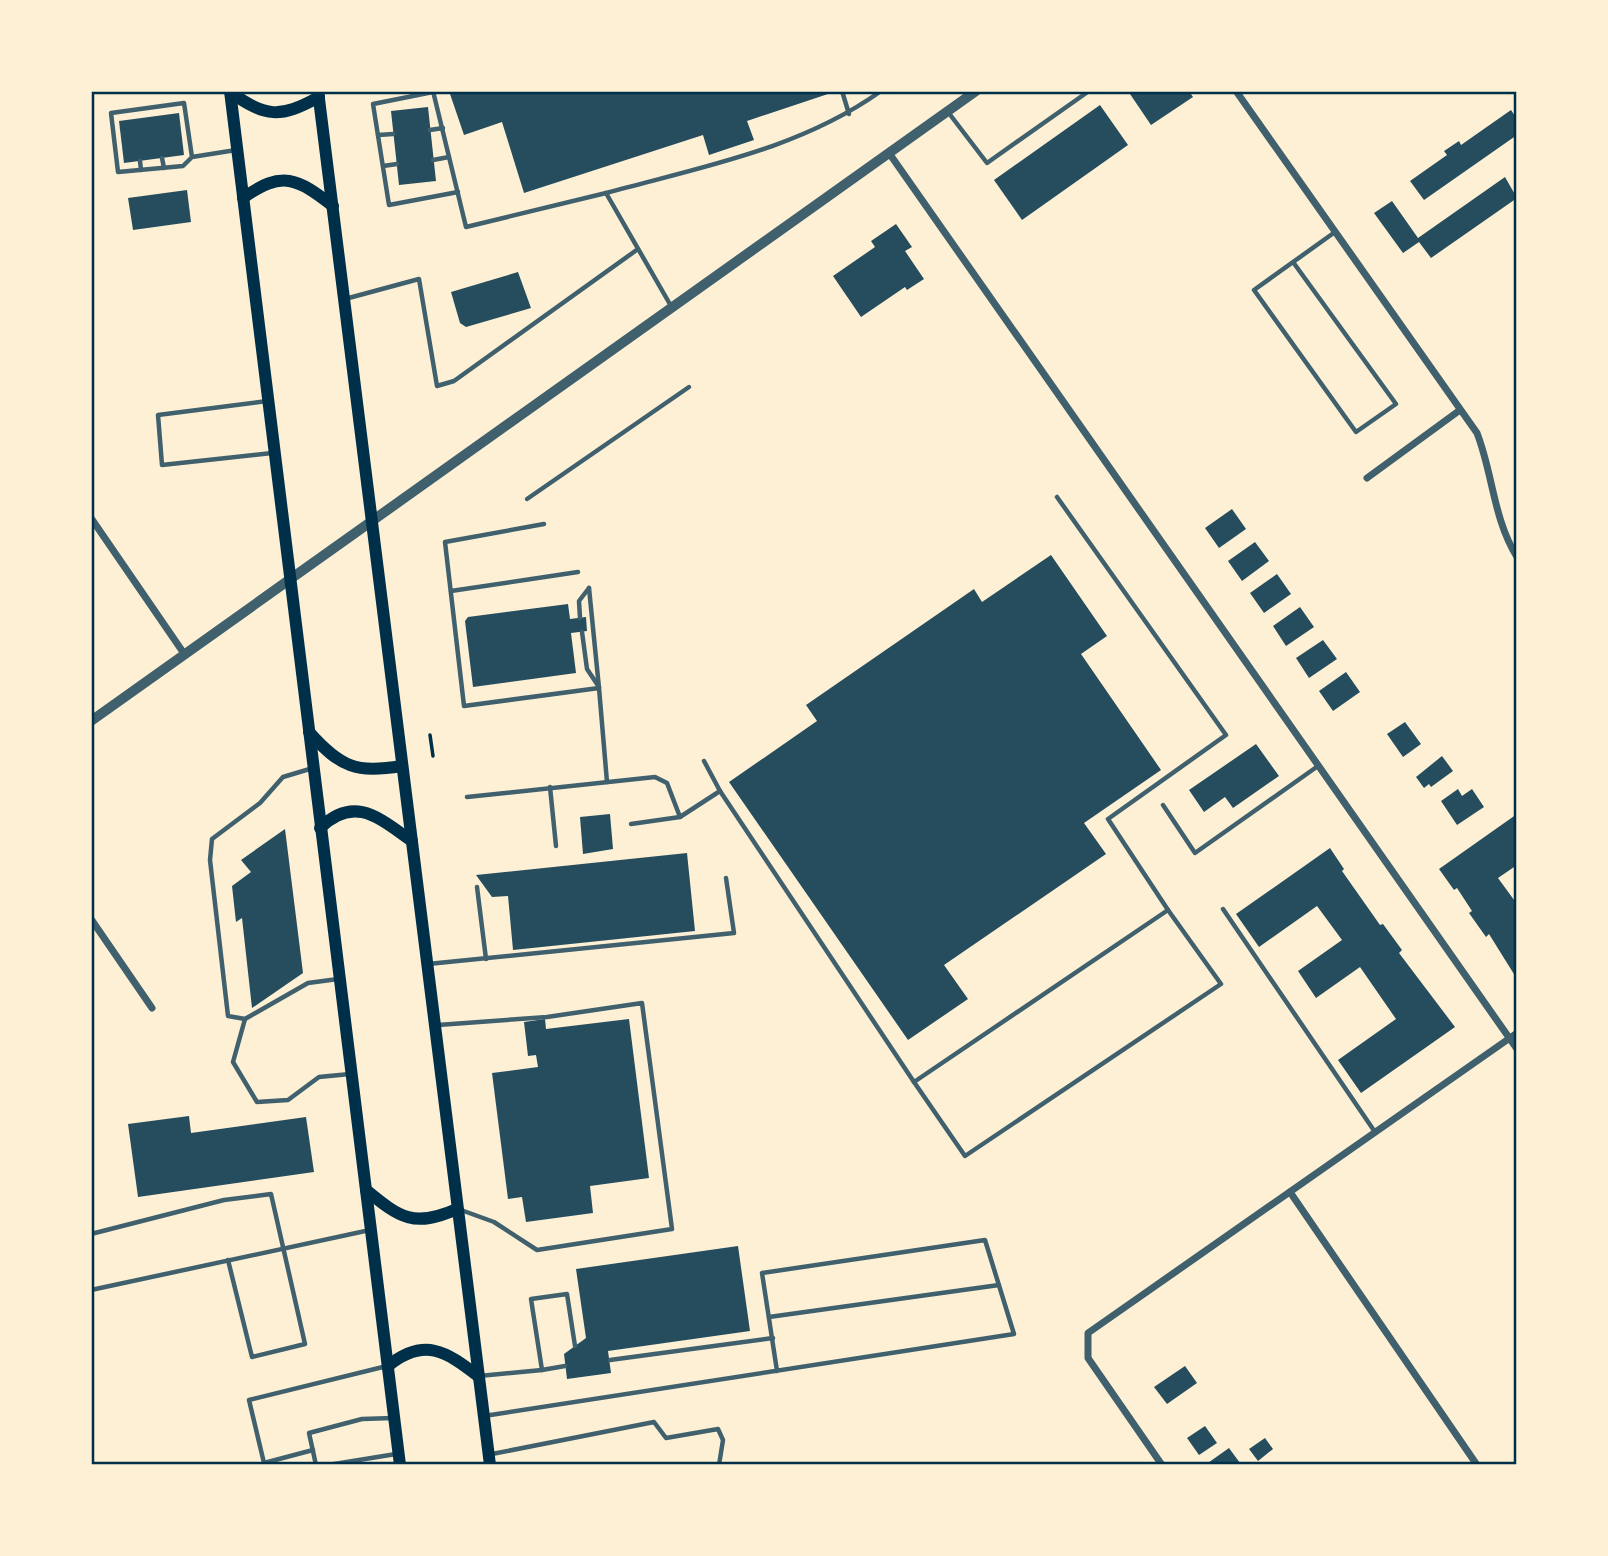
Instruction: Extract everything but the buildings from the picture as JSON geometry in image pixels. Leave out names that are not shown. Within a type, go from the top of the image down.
[{"type":"main road","points":[[230,91],[253,108],[277,114],[290,112],[321,93],[371,519],[489,1460]]},
{"type":"main road","points":[[230,91],[400,1460]]},
{"type":"main road","points":[[243,198],[266,184],[289,180],[301,183],[333,206]]},
{"type":"main road","points":[[309,732],[325,750],[351,767],[374,770],[402,766]]},
{"type":"main road","points":[[320,828],[339,813],[358,811],[382,820],[412,841]]},
{"type":"main road","points":[[366,1190],[388,1209],[419,1221],[457,1209]]},
{"type":"main road","points":[[388,1366],[408,1353],[433,1350],[447,1354],[478,1376]]},
{"type":"street","points":[[91,721],[371,519],[976,91]]},
{"type":"street","points":[[1236,91],[1477,433],[1487,459],[1498,516],[1517,557]]},
{"type":"street","points":[[889,153],[1517,1049]]},
{"type":"street","points":[[1367,478],[1460,410]]},
{"type":"street","points":[[91,518],[185,655]]},
{"type":"street","points":[[91,919],[152,1008]]},
{"type":"street","points":[[1162,1465],[1088,1358],[1088,1333],[1517,1033]]},
{"type":"street","points":[[1290,1192],[1477,1465]]},
{"type":"lane","points":[[458,192],[389,205],[373,104],[433,91],[443,128],[449,157],[458,192],[466,227],[606,193],[786,143],[849,114],[881,91]]},
{"type":"lane","points":[[842,91],[849,114]]},
{"type":"lane","points":[[948,111],[987,163],[1089,91]]},
{"type":"lane","points":[[192,157],[184,103],[111,113],[118,172],[183,166],[192,157],[237,149]]},
{"type":"lane","points":[[156,107],[157,116]]},
{"type":"lane","points":[[135,110],[136,118]]},
{"type":"lane","points":[[430,130],[443,128]]},
{"type":"lane","points":[[378,135],[393,134]]},
{"type":"lane","points":[[433,160],[449,157]]},
{"type":"lane","points":[[162,158],[164,168]]},
{"type":"lane","points":[[140,161],[141,170]]},
{"type":"lane","points":[[383,166],[397,164]]},
{"type":"lane","points":[[606,193],[671,306]]},
{"type":"lane","points":[[1293,262],[1396,404],[1356,432],[1254,289],[1335,232]]},
{"type":"lane","points":[[344,299],[419,279],[437,386],[454,381],[638,249]]},
{"type":"lane","points":[[527,499],[689,387]]},
{"type":"lane","points":[[268,401],[158,415],[162,466],[275,453]]},
{"type":"lane","points":[[704,761],[720,791],[965,1156],[1221,984],[1108,819],[1226,735],[1057,497]]},
{"type":"lane","points":[[544,524],[445,542],[464,706],[599,688]]},
{"type":"lane","points":[[451,591],[578,572]]},
{"type":"lane","points":[[580,618],[579,601],[589,588],[607,782]]},
{"type":"lane","points":[[582,632],[587,669],[599,688]]},
{"type":"lane","points":[[1163,805],[1195,853],[1319,766]]},
{"type":"lane","points":[[313,768],[283,777],[260,803],[212,839],[210,860],[228,1016],[245,1019],[307,983],[339,979]]},
{"type":"lane","points":[[467,797],[655,777],[667,783],[680,817]]},
{"type":"lane","points":[[550,787],[556,846]]},
{"type":"lane","points":[[631,824],[680,817],[720,791]]},
{"type":"lane","points":[[427,964],[734,933],[726,878]]},
{"type":"lane","points":[[477,887],[486,959]]},
{"type":"lane","points":[[1223,909],[1376,1132]]},
{"type":"lane","points":[[914,1082],[1168,910]]},
{"type":"lane","points":[[435,1026],[547,1017],[642,1003],[672,1229],[537,1250],[494,1222],[457,1209]]},
{"type":"lane","points":[[245,1019],[233,1062],[257,1102],[288,1100],[319,1077],[351,1074]]},
{"type":"lane","points":[[91,1234],[224,1200],[271,1194],[305,1344],[252,1357],[228,1260]]},
{"type":"lane","points":[[91,1290],[371,1230]]},
{"type":"lane","points":[[483,1416],[777,1371],[1014,1334],[985,1240],[762,1273],[777,1371]]},
{"type":"lane","points":[[769,1317],[999,1285]]},
{"type":"lane","points":[[542,1370],[531,1300],[567,1294],[575,1346]]},
{"type":"lane","points":[[610,1360],[773,1338]]},
{"type":"lane","points":[[313,1450],[264,1463],[249,1400],[388,1366]]},
{"type":"lane","points":[[478,1376],[565,1366]]},
{"type":"lane","points":[[316,1465],[309,1433],[362,1419],[395,1418]]},
{"type":"lane","points":[[489,1460],[654,1422],[666,1438],[718,1429],[723,1440],[719,1465]]},
{"type":"lane","points":[[328,1465],[367,1457],[400,1460]]},
{"type":"path","points":[[430,735],[433,755]]}]
